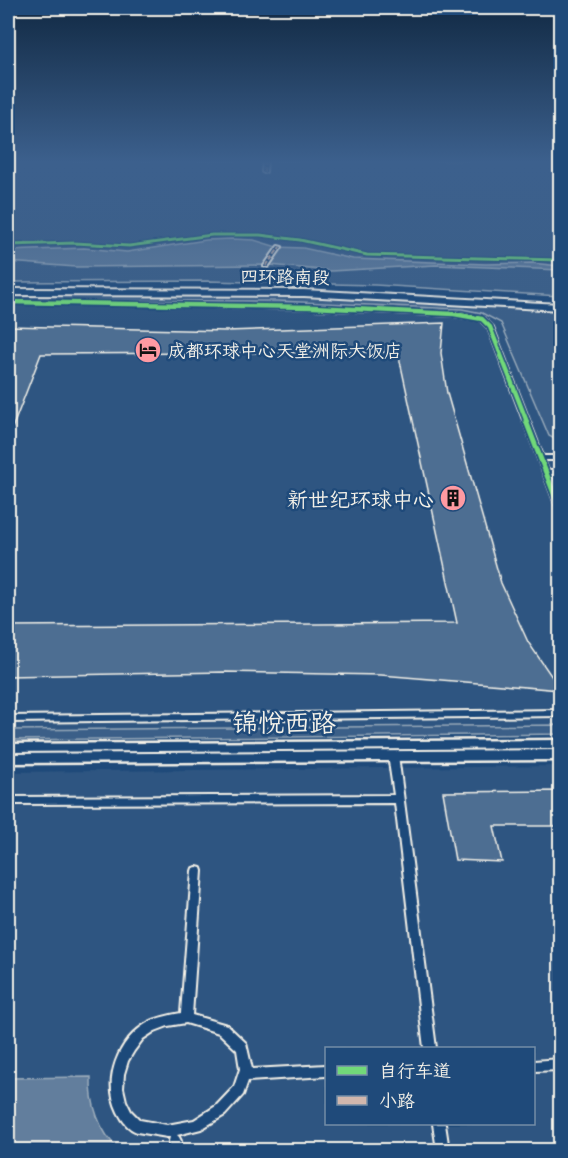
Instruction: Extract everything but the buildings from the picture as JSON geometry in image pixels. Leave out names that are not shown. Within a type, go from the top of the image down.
[{"type":"highway","name":"四环路南段","points":[[8,286],[345,288],[561,301]]},
{"type":"highway","name":"四环路南段","points":[[8,292],[304,293],[561,307]]},
{"type":"main road","name":"锦悦西路","points":[[8,748],[561,744]]},
{"type":"main road","name":"锦悦西路","points":[[8,759],[561,754]]},
{"type":"street","points":[[266,266],[280,246]]},
{"type":"street","points":[[8,302],[313,307],[475,317],[488,323],[490,327],[561,509]]},
{"type":"street","points":[[542,458],[561,458]]},
{"type":"street","points":[[547,472],[561,472]]},
{"type":"street","points":[[8,719],[561,713]]},
{"type":"street","points":[[393,755],[430,1047]]},
{"type":"street","points":[[8,801],[399,799]]},
{"type":"street","points":[[186,1018],[197,871]]},
{"type":"street","points":[[186,1018],[205,1021],[222,1028],[235,1041],[244,1057],[247,1075],[244,1095],[234,1113],[218,1128],[175,1146],[135,1126],[122,1110],[117,1090],[118,1070],[124,1053],[136,1038],[151,1027],[168,1020],[186,1018]]},
{"type":"street","points":[[535,1066],[561,1065]]},
{"type":"street","points":[[247,1075],[325,1071]]},
{"type":"street","points":[[440,1125],[443,1150]]},
{"type":"shaded area","points":[[8,215],[560,215],[560,296],[375,285],[206,281],[8,282]]},
{"type":"shaded area","points":[[206,240],[254,240],[277,247],[303,248],[353,259],[486,264],[531,263],[560,266],[560,270],[436,265],[331,271],[270,265],[76,267],[8,262],[8,251],[84,248],[127,252]]},
{"type":"shaded area","points":[[140,294],[403,300],[560,311],[560,442],[549,436],[501,323],[482,313],[462,309],[278,301],[8,300],[8,295]]},
{"type":"shaded area","points":[[8,295],[332,298],[560,311],[560,734],[8,740]]},
{"type":"shaded area","points":[[560,725],[560,734],[8,740],[8,730]]},
{"type":"shaded area","points":[[560,766],[560,1150],[8,1150],[8,772]]},
{"type":"shaded area","points":[[91,1077],[92,1097],[97,1117],[106,1135],[120,1150],[8,1150],[8,1078]]},
{"type":"marked path","points":[[266,266],[280,247]]},
{"type":"cycle path","points":[[8,245],[75,243],[129,246],[212,235],[260,235],[300,240],[367,255],[560,260]]},
{"type":"cycle path","points":[[8,302],[313,307],[454,314],[482,319],[490,327],[560,509]]},
{"type":"place","name":"成都环球中心天堂洲际大饭店","points":[[148,350]]},
{"type":"place","name":"新世纪环球中心","points":[[453,498]]}]
